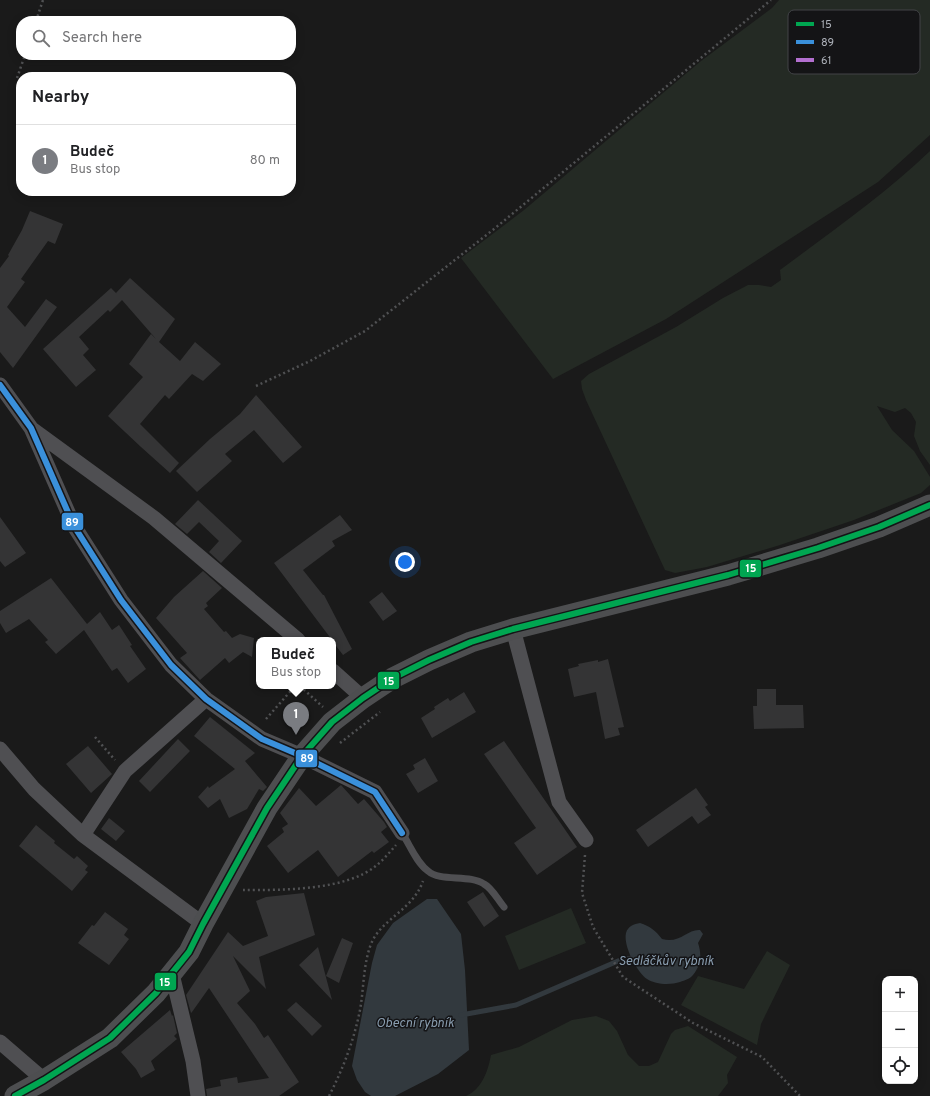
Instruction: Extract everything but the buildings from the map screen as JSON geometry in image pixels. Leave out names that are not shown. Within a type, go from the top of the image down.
[{"type":"street","points":[[0,385],[31,428],[74,526],[121,600],[170,665],[206,699],[262,739],[302,756],[375,792],[402,833]]},
{"type":"street","points":[[31,428],[154,518],[294,637]]},
{"type":"street","points":[[15,1096],[44,1080],[110,1038],[156,993],[189,952],[268,808],[302,756],[332,722],[363,698],[393,678],[429,660],[471,642],[513,629],[728,574],[818,548],[879,527],[930,506]]},
{"type":"street","points":[[513,629],[559,802],[586,840]]},
{"type":"street","points":[[336,674],[363,698]]},
{"type":"street","points":[[84,835],[125,771],[206,699]]},
{"type":"street","points":[[0,749],[34,789],[84,835],[203,924]]},
{"type":"street","points":[[172,974],[193,1061],[198,1096]]},
{"type":"street","points":[[0,1042],[44,1080]]},
{"type":"lane","points":[[402,833],[420,863],[431,874],[480,881],[486,884],[504,907]]},
{"type":"path","points":[[38,16],[44,0]]},
{"type":"path","points":[[256,386],[365,331],[500,224],[770,0]]},
{"type":"path","points":[[19,72],[23,60]]},
{"type":"path","points":[[266,719],[292,689]]},
{"type":"path","points":[[303,689],[323,708]]},
{"type":"path","points":[[321,765],[338,745],[380,712]]},
{"type":"path","points":[[95,737],[125,771]]},
{"type":"path","points":[[243,890],[289,890],[341,882],[363,874],[376,866],[397,844],[402,833]]},
{"type":"path","points":[[586,840],[582,893],[593,927],[623,977],[693,1023],[762,1057],[800,1096]]},
{"type":"path","points":[[329,1096],[340,1075],[355,1033],[367,958],[372,942],[378,931],[413,899],[420,888],[427,871]]},
{"type":"shaded area","points":[[779,0],[930,0],[930,135],[878,182],[666,319],[553,379],[461,258],[524,210],[701,61],[772,8]]},
{"type":"shaded area","points":[[930,151],[930,465],[920,451],[914,436],[916,422],[911,413],[905,408],[895,412],[877,406],[892,430],[914,451],[930,477],[930,485],[921,493],[854,520],[780,545],[707,567],[675,573],[665,570],[586,400],[581,381],[589,374],[676,327],[723,298],[748,285],[771,287],[781,280],[780,270],[876,198]]},
{"type":"shaded area","points":[[571,908],[586,943],[519,970],[505,936]]},
{"type":"shaded area","points":[[767,951],[790,965],[761,1024],[757,1045],[681,1005],[698,976],[744,989]]},
{"type":"shaded area","points":[[596,1016],[609,1021],[617,1031],[628,1055],[639,1066],[649,1066],[658,1062],[671,1034],[675,1030],[688,1026],[737,1057],[727,1075],[728,1083],[718,1096],[466,1096],[472,1093],[480,1084],[486,1073],[491,1055],[519,1047],[572,1020]]},
{"type":"water","name":"Obecní rybník","points":[[427,899],[437,899],[461,934],[465,970],[469,1050],[438,1074],[395,1096],[371,1096],[365,1092],[357,1080],[352,1066],[372,963],[377,945],[393,923]]},
{"type":"water","name":"Sedláčkův rybník","points":[[640,923],[652,929],[662,939],[668,940],[674,940],[695,930],[700,930],[703,934],[698,943],[700,960],[696,971],[692,976],[680,982],[668,984],[651,981],[643,976],[635,965],[627,945],[626,938],[628,929],[633,925]]},
{"type":"waterway","points":[[461,1015],[516,1005],[618,961],[637,957]]},
{"type":"transit line","name":"89","points":[[0,385],[31,428],[74,526],[121,600],[171,665],[206,699],[262,739],[302,756],[375,792],[402,833]]},
{"type":"transit line","name":"15","points":[[15,1096],[44,1080],[110,1038],[156,993],[189,952],[267,808],[302,756],[332,722],[363,698],[393,678],[429,660],[471,642],[513,629],[728,575],[818,548],[879,527],[930,505]]},
{"type":"place","name":"Budeč","points":[[296,735]]}]
